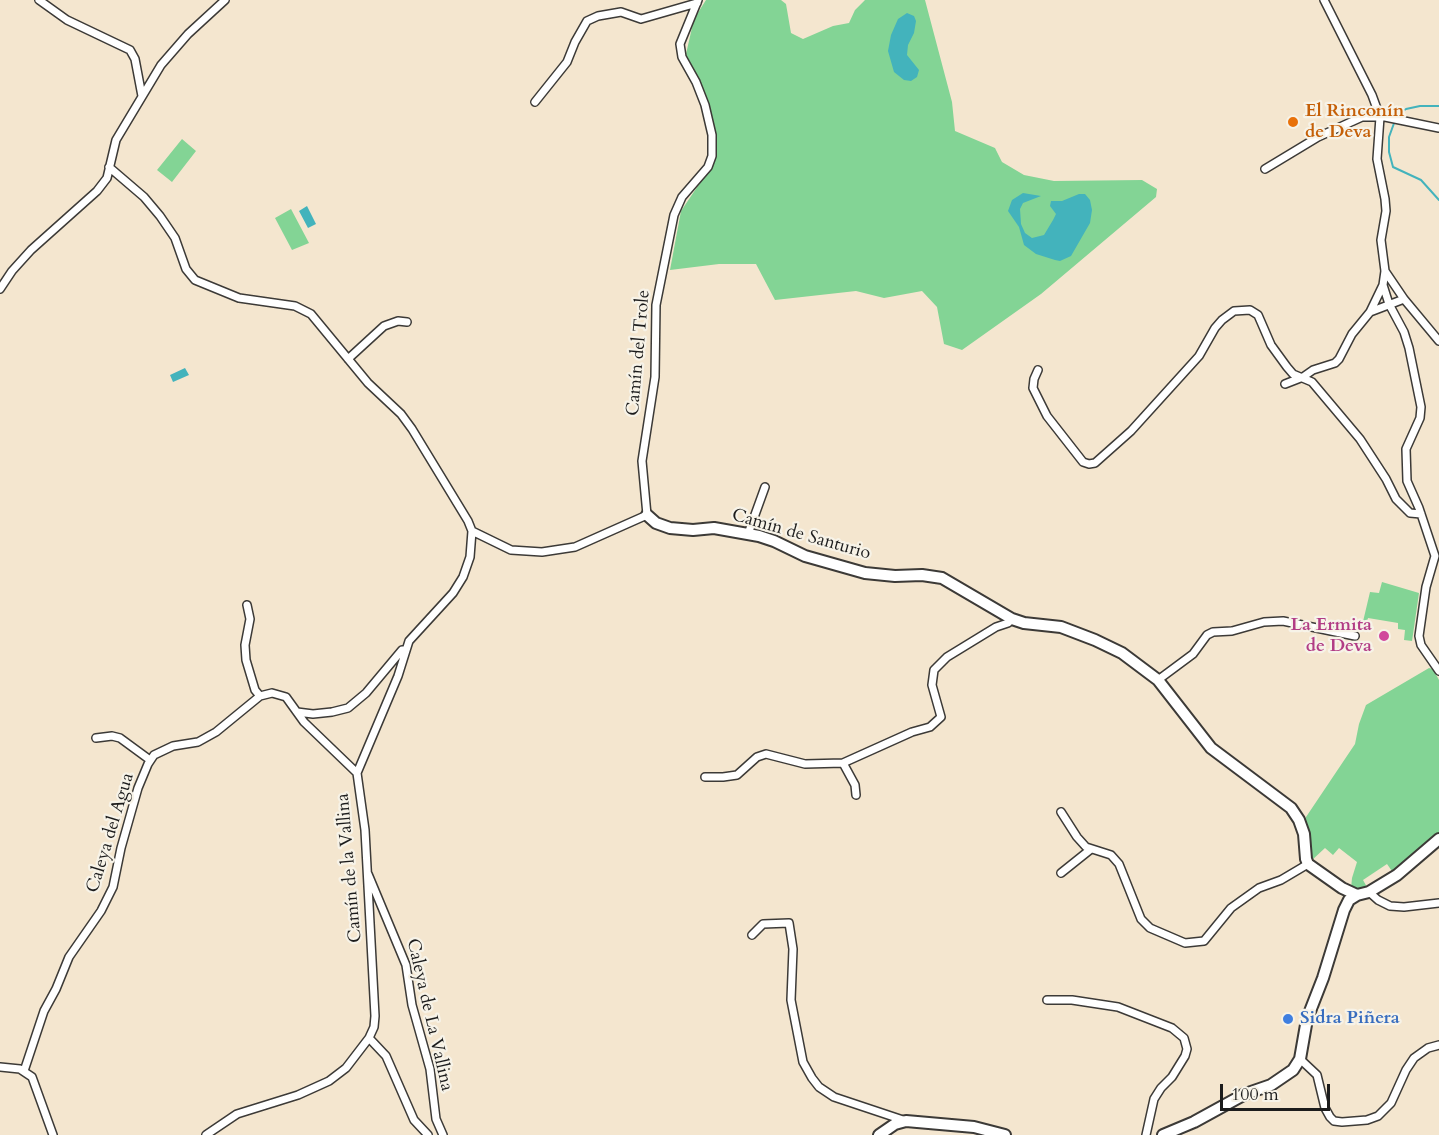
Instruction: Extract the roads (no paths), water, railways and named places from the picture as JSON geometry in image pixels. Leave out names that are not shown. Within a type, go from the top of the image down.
[{"type":"street","points":[[39,0],[67,20],[130,50],[135,58],[142,96]]},
{"type":"street","points":[[0,289],[12,271],[31,250],[97,191],[107,178],[116,140],[161,66],[182,40],[225,0]]},
{"type":"street","points":[[1285,384],[1313,370],[1330,366],[1339,359],[1352,334],[1370,312],[1383,285],[1386,271],[1381,240],[1386,211],[1377,153],[1380,117],[1372,95],[1324,0]]},
{"type":"street","points":[[535,102],[567,62],[587,21],[598,16],[621,12],[641,19],[698,1]]},
{"type":"street","name":"Camín del Trole","points":[[647,516],[642,461],[655,377],[656,305],[674,215],[682,197],[708,167],[712,156],[712,135],[705,105],[696,82],[682,57],[680,44],[698,1]]},
{"type":"street","points":[[1265,170],[1300,146],[1362,117],[1389,118],[1439,128]]},
{"type":"street","points":[[109,167],[144,197],[160,216],[175,238],[186,269],[195,280],[238,298],[296,306],[305,310],[319,322],[368,383],[412,429],[472,531],[511,550],[550,552],[575,548],[647,516]]},
{"type":"street","points":[[1386,271],[1404,299],[1439,342]]},
{"type":"street","points":[[1383,285],[1389,304],[1404,332],[1420,396],[1420,418],[1408,441],[1407,481],[1421,514],[1434,556],[1425,591],[1419,636],[1421,645],[1439,672]]},
{"type":"street","points":[[1370,312],[1404,299]]},
{"type":"street","points":[[1038,370],[1033,388],[1047,416],[1083,462],[1095,463],[1131,431],[1191,364],[1222,320],[1234,311],[1251,310],[1258,315],[1276,353],[1293,374],[1303,377],[1317,387],[1336,413],[1360,439],[1400,504],[1410,513],[1421,514]]},
{"type":"street","points":[[348,359],[384,326],[398,321],[407,322]]},
{"type":"street","points":[[748,534],[765,487]]},
{"type":"street","name":"Camín de Santurio","points":[[647,516],[670,528],[693,530],[714,528],[748,534],[774,541],[794,552],[846,568],[895,576],[922,575],[942,578],[1012,619],[1024,623],[1061,627],[1122,653],[1158,680],[1211,748],[1291,808],[1304,834],[1308,864]]},
{"type":"street","name":"Camín de la Vallina","points":[[206,1135],[237,1114],[298,1095],[329,1081],[346,1068],[369,1038],[374,1027],[363,810],[357,773],[398,676],[409,641],[453,593],[462,577],[470,557],[472,531]]},
{"type":"street","points":[[247,605],[250,619],[245,645],[246,660],[255,690],[260,696],[268,693],[282,695],[304,722],[357,773]]},
{"type":"street","points":[[705,777],[737,775],[757,757],[766,753],[805,764],[843,763],[935,724],[940,720],[941,713],[933,685],[934,670],[947,657],[1012,619]]},
{"type":"street","points":[[1158,680],[1193,654],[1207,635],[1213,632],[1232,631],[1264,622],[1283,621],[1355,636]]},
{"type":"street","points":[[296,712],[313,714],[348,708],[366,693],[402,651],[406,650]]},
{"type":"street","name":"Caleya del Agua","points":[[24,1071],[44,1011],[57,989],[69,957],[101,911],[113,887],[125,830],[138,788],[150,760],[167,748],[192,744],[209,736],[260,696]]},
{"type":"street","points":[[96,738],[112,736],[120,738],[150,760]]},
{"type":"street","points":[[843,763],[855,785],[856,795]]},
{"type":"street","points":[[1061,812],[1077,837],[1091,849],[1111,855],[1119,864],[1141,920],[1147,926],[1178,941],[1193,944],[1204,941],[1231,908],[1259,888],[1281,880],[1308,864],[1342,888],[1357,895]]},
{"type":"street","points":[[1163,1135],[1194,1122],[1245,1094],[1271,1085],[1293,1070],[1300,1059],[1307,1019],[1349,900],[1369,892],[1397,875],[1439,839]]},
{"type":"street","points":[[1061,873],[1091,849]]},
{"type":"street","name":"Caleya de La Vallina","points":[[366,870],[406,965],[412,1005],[430,1069],[436,1119],[443,1135]]},
{"type":"street","points":[[1369,892],[1390,906],[1404,907],[1439,903]]},
{"type":"street","points":[[752,934],[763,924],[789,923],[792,949],[790,992],[803,1062],[819,1087],[834,1097],[906,1121],[974,1127],[1005,1135]]},
{"type":"street","points":[[1047,1000],[1072,1000],[1118,1007],[1172,1028],[1184,1038],[1187,1049],[1185,1056],[1154,1099],[1146,1135]]},
{"type":"street","points":[[369,1038],[386,1056],[414,1120],[428,1135]]},
{"type":"street","points":[[1300,1059],[1317,1075],[1325,1108],[1334,1120],[1342,1122],[1367,1120],[1378,1116],[1391,1103],[1414,1058],[1428,1048],[1439,1045]]},
{"type":"street","points":[[0,1067],[28,1073],[35,1082],[53,1135]]},
{"type":"street","points":[[879,1135],[895,1124],[906,1121]]},
{"type":"water","points":[[907,13],[914,16],[916,21],[907,55],[919,70],[917,77],[911,81],[904,80],[894,72],[888,51],[891,35],[898,19]]},
{"type":"water","points":[[1023,193],[1041,196],[1023,203],[1020,209],[1021,224],[1025,233],[1032,238],[1044,235],[1053,220],[1056,214],[1050,206],[1051,201],[1062,201],[1079,194],[1085,194],[1090,200],[1092,210],[1090,223],[1071,256],[1060,261],[1055,260],[1036,254],[1024,245],[1019,227],[1008,211],[1012,200]]},
{"type":"water","points":[[307,206],[316,224],[308,228],[299,211]]},
{"type":"water","points":[[185,368],[189,375],[173,382],[170,375]]},
{"type":"waterway","points":[[1439,106],[1406,109],[1397,115],[1389,137],[1389,152],[1393,167],[1421,180],[1439,200]]},
{"type":"place","name":"El Rinconín de Deva","points":[[1293,122]]},
{"type":"place","name":"La Ermita de Deva","points":[[1384,636]]},
{"type":"place","name":"Sidra Piñera","points":[[1288,1019]]}]
